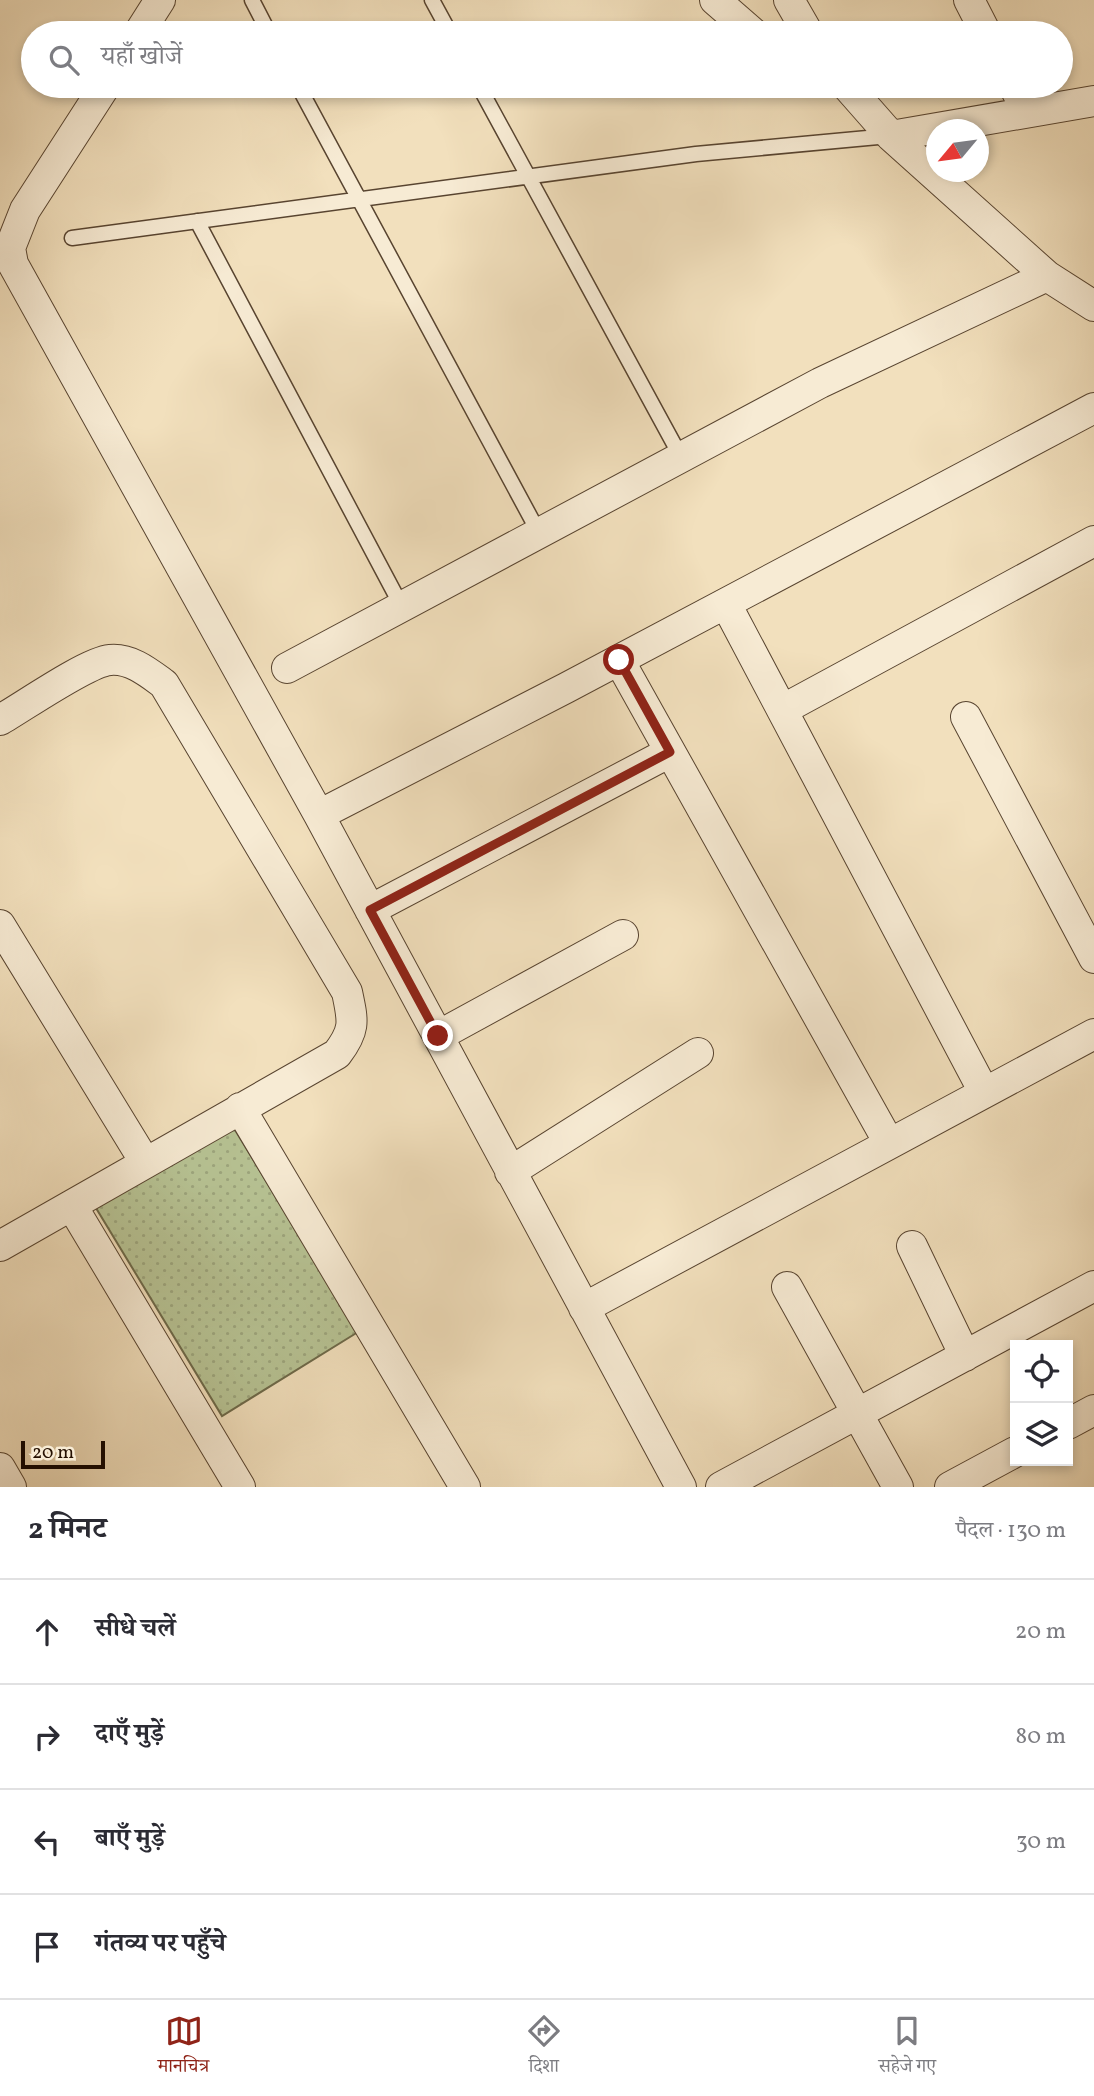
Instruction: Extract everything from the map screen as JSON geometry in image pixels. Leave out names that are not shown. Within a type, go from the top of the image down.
[{"type":"street","points":[[147,21],[160,0]]},
{"type":"street","points":[[715,0],[739,21]]},
{"type":"street","points":[[789,0],[801,21]]},
{"type":"street","points":[[969,0],[980,21]]},
{"type":"street","points":[[97,98],[17,226],[10,248],[13,264],[319,815],[681,1487]]},
{"type":"street","points":[[858,98],[891,136],[1047,276],[1094,306]]},
{"type":"street","points":[[891,136],[1021,99],[1094,101]]},
{"type":"street","points":[[287,668],[820,383],[1047,276]]},
{"type":"street","points":[[319,815],[726,604],[1094,408]]},
{"type":"street","points":[[782,709],[1094,541]]},
{"type":"street","points":[[726,604],[984,1092]]},
{"type":"street","points":[[0,720],[90,667],[111,659],[141,667],[164,684],[347,992],[353,1022],[350,1038],[337,1054],[0,1246]]},
{"type":"street","points":[[619,660],[889,1143]]},
{"type":"street","points":[[966,717],[1091,945]]},
{"type":"street","points":[[370,910],[670,752]]},
{"type":"street","points":[[0,925],[145,1162]]},
{"type":"street","points":[[438,1036],[623,934]]},
{"type":"street","points":[[584,1308],[1094,1034]]},
{"type":"street","points":[[510,1172],[698,1053]]},
{"type":"street","points":[[240,1108],[465,1487]]},
{"type":"street","points":[[72,1206],[240,1487]]},
{"type":"street","points":[[912,1246],[965,1356]]},
{"type":"street","points":[[721,1487],[1094,1286]]},
{"type":"street","points":[[787,1287],[898,1487]]},
{"type":"street","points":[[1073,1421],[1094,1410]]},
{"type":"street","points":[[950,1487],[1010,1455]]},
{"type":"street","points":[[0,1468],[11,1487]]},
{"type":"lane","points":[[251,0],[263,21]]},
{"type":"lane","points":[[432,0],[443,21]]},
{"type":"lane","points":[[304,98],[539,533]]},
{"type":"lane","points":[[485,98],[681,457]]},
{"type":"lane","points":[[72,238],[696,154],[891,136]]},
{"type":"lane","points":[[197,221],[402,607]]},
{"type":"green space","points":[[232,1125],[358,1332],[222,1416],[96,1208]]},
{"type":"route","points":[[438,1036],[370,910],[670,752],[619,660]]}]
